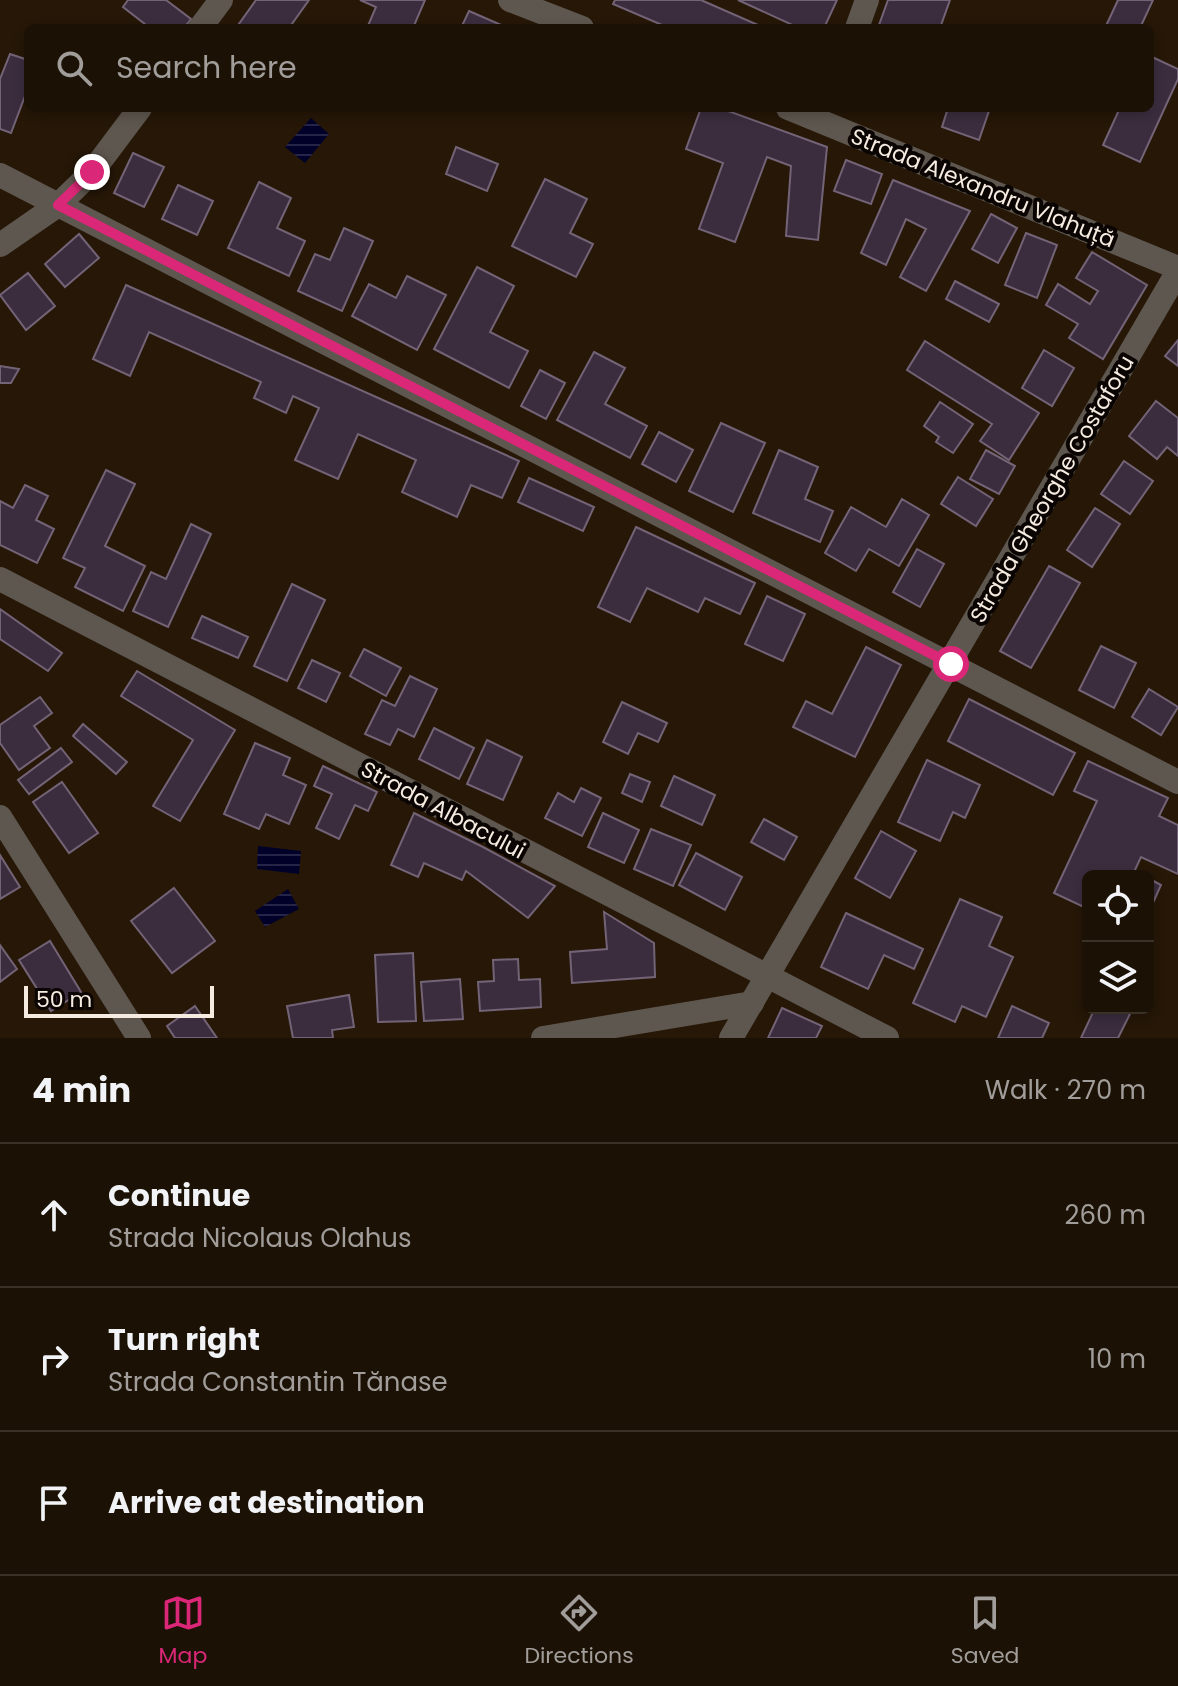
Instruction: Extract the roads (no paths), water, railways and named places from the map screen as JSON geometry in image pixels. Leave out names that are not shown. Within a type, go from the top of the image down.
[{"type":"street","points":[[203,24],[221,0]]},
{"type":"street","points":[[510,0],[572,24]]},
{"type":"street","points":[[858,24],[867,0]]},
{"type":"street","points":[[0,245],[58,205],[92,172],[137,112]]},
{"type":"street","name":"Strada Alexandru Vlahuță","points":[[827,115],[1178,270]]},
{"type":"street","points":[[0,175],[1178,782]]},
{"type":"street","name":"Strada Gheorghe Costaforu","points":[[731,1038],[1178,270]]},
{"type":"street","name":"Strada Albacului","points":[[0,579],[887,1038]]},
{"type":"street","points":[[0,817],[139,1038]]},
{"type":"street","points":[[543,1038],[752,1003]]},
{"type":"water","points":[[311,118],[329,134],[305,163],[285,147]]},
{"type":"water","points":[[258,846],[301,851],[299,874],[257,869]]},
{"type":"water","points":[[288,889],[299,909],[265,927],[255,911]]}]
